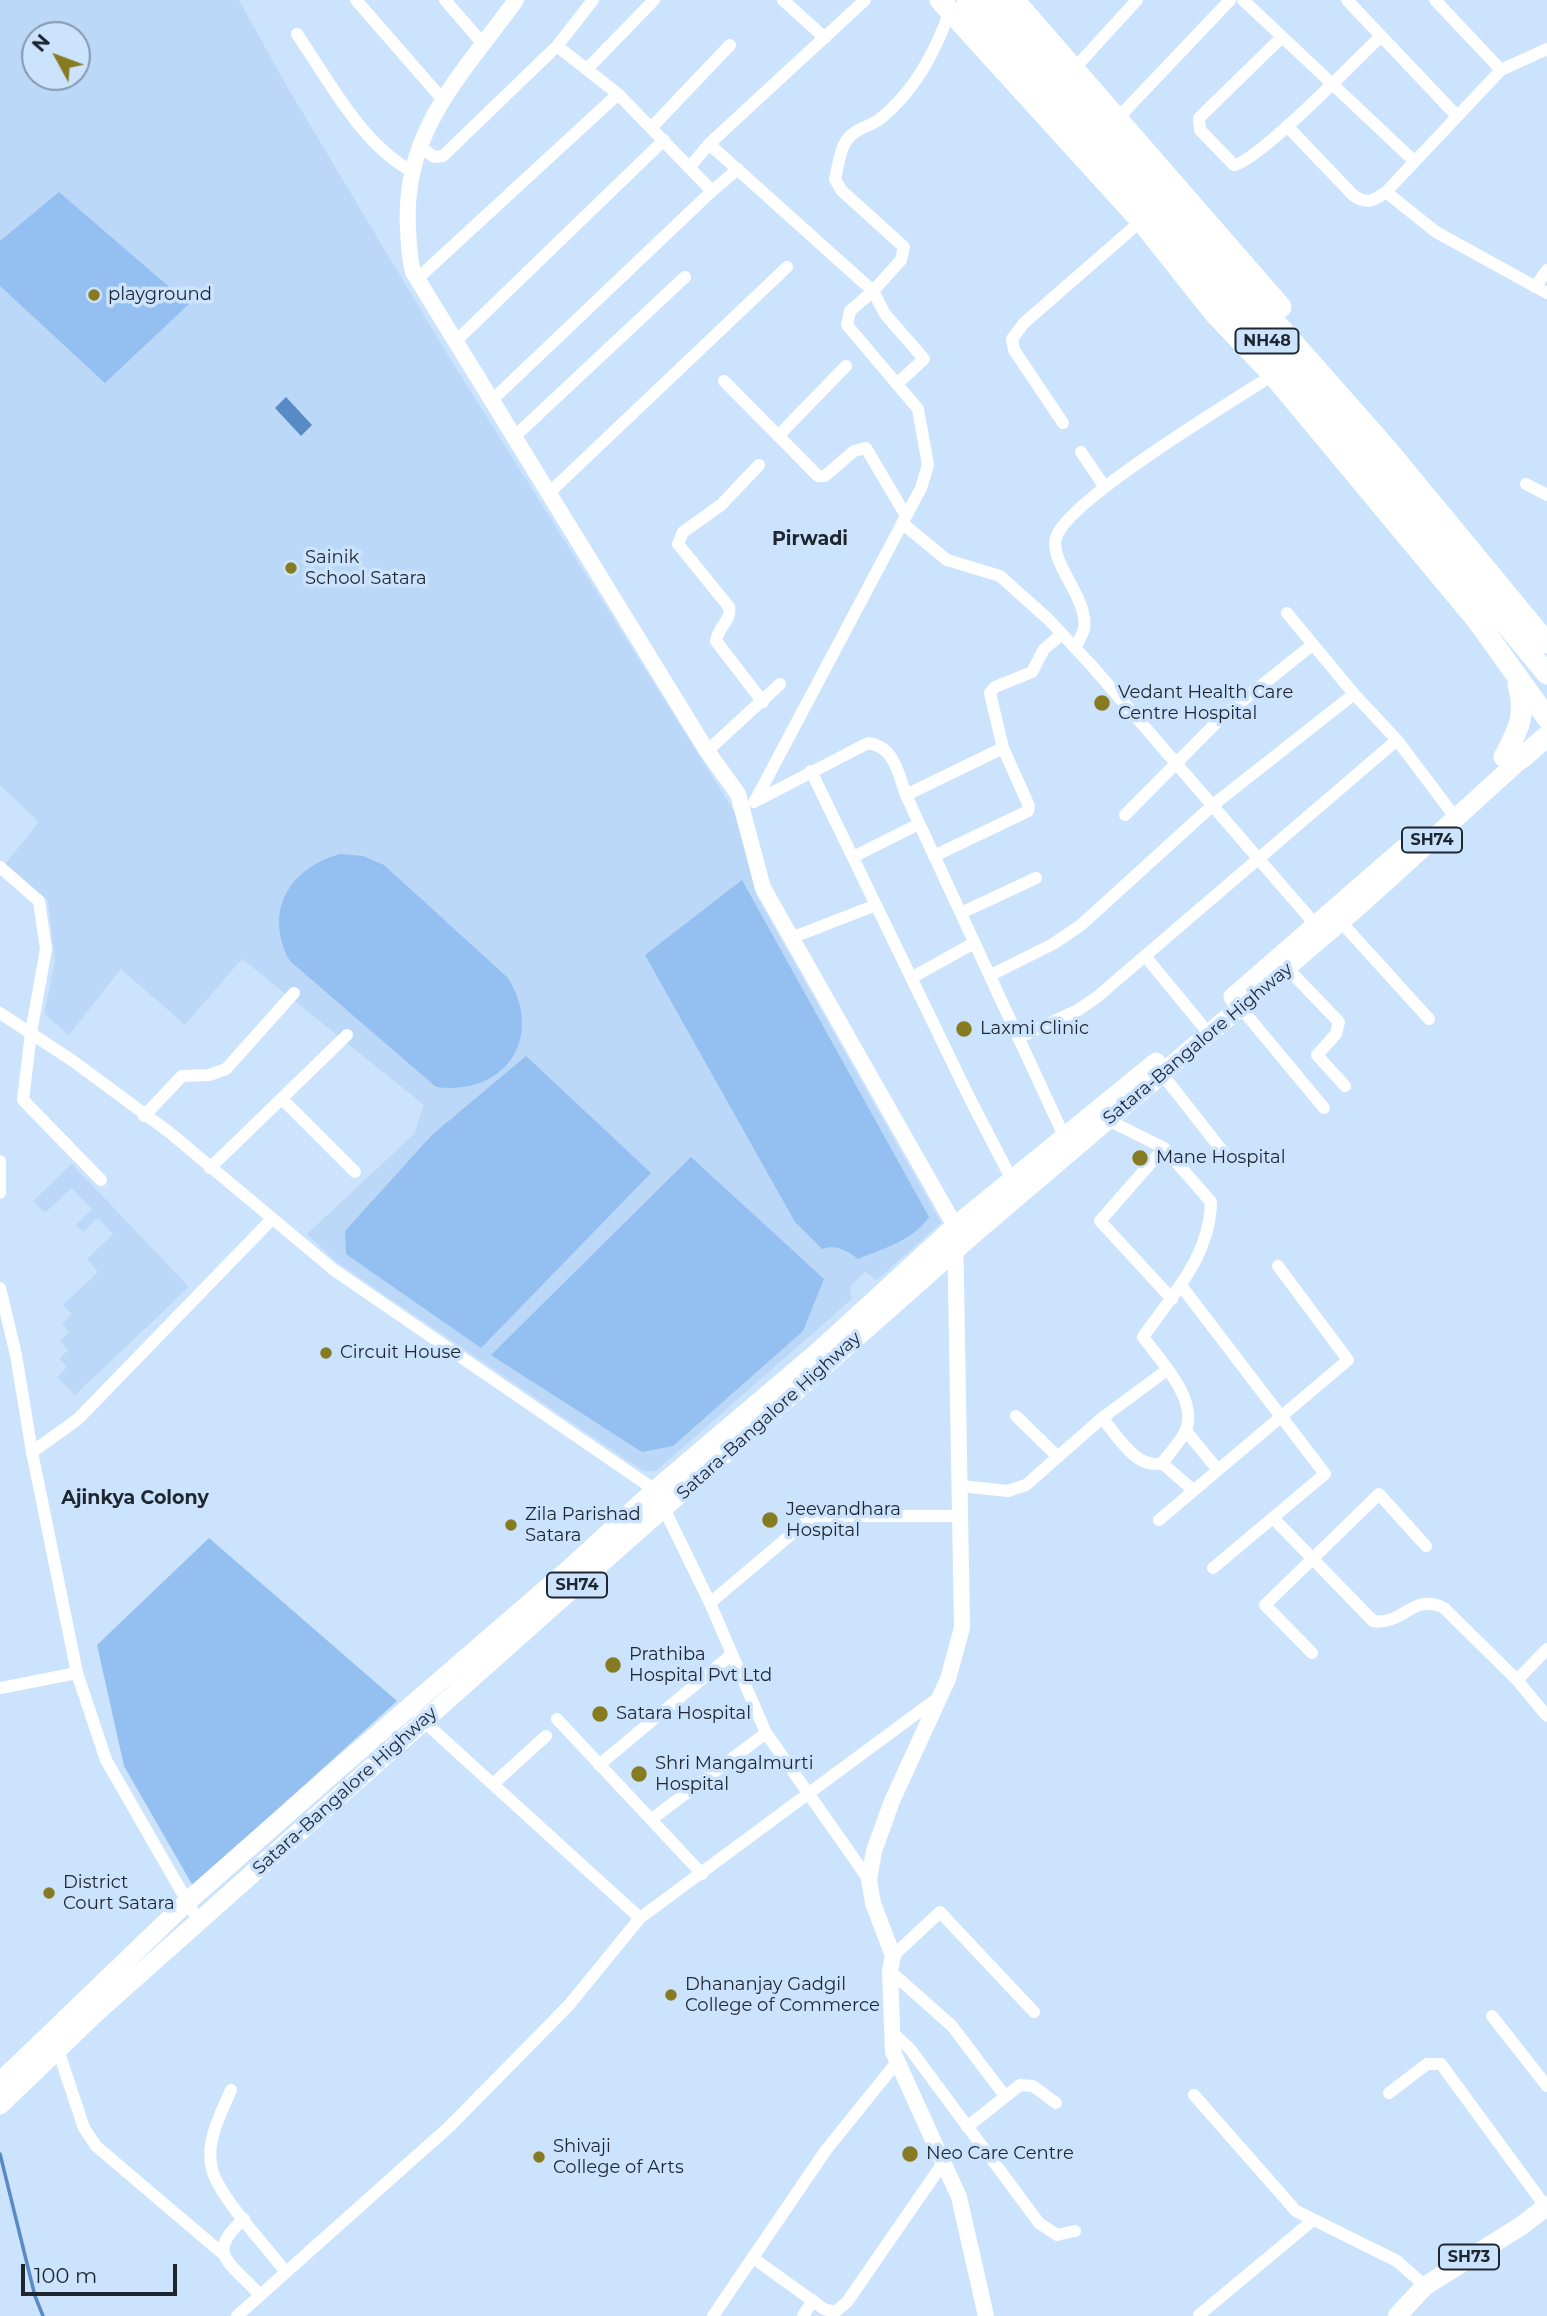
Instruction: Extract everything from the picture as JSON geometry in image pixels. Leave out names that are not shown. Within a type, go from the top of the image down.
[{"type":"highway","points":[[977,4],[1074,69],[1397,440],[1547,620]]},
{"type":"highway","points":[[977,4],[1215,314],[1273,374],[1476,619],[1547,722]]},
{"type":"highway","name":"NH48","points":[[977,4],[1387,449],[1547,643]]},
{"type":"highway","name":"NH48","points":[[977,4],[1372,461],[1547,674]]},
{"type":"highway","points":[[1517,678],[1523,701],[1523,718],[1513,758],[1547,756]]},
{"type":"highway","name":"Satara-Bangalore Highway","points":[[1513,758],[1547,722]]},
{"type":"main road","name":"Satara-Bangalore Highway","points":[[0,2105],[199,1922],[655,1490],[820,1350],[1011,1178],[1320,930],[1449,809],[1513,758]]},
{"type":"main road","name":"Satara-Bangalore Highway","points":[[0,2081],[188,1901],[666,1508],[955,1251],[1288,969],[1320,930],[1341,922],[1513,758]]},
{"type":"main road","name":"SH73","points":[[1396,2316],[1425,2286],[1521,2226],[1546,2206]]},
{"type":"street","points":[[356,0],[443,101]]},
{"type":"street","points":[[444,0],[484,45]]},
{"type":"street","points":[[516,0],[443,101],[418,145],[411,171],[407,213],[410,261],[416,280],[551,492],[707,751],[748,805],[762,888],[955,1226],[962,1628],[952,1666],[892,1801],[874,1851],[869,1880],[891,1963],[893,2052],[958,2197],[986,2316]]},
{"type":"street","points":[[418,145],[434,157],[443,156],[557,46],[593,0]]},
{"type":"street","points":[[588,68],[654,0]]},
{"type":"street","points":[[783,0],[825,38]]},
{"type":"street","points":[[689,168],[709,144],[865,0]]},
{"type":"street","points":[[1074,69],[1137,0]]},
{"type":"street","points":[[1118,119],[1230,0]]},
{"type":"street","points":[[1347,0],[1456,115]]},
{"type":"street","points":[[1435,0],[1501,70]]},
{"type":"street","points":[[1251,2],[1331,85],[1414,161]]},
{"type":"street","points":[[748,805],[904,519],[926,476],[928,465],[918,408],[847,325],[850,311],[873,291],[901,260],[904,247],[836,185],[845,143],[850,135],[881,118],[923,72],[934,52],[977,4]]},
{"type":"street","points":[[297,34],[371,140],[389,158],[411,171]]},
{"type":"street","points":[[1282,37],[1203,111],[1197,123],[1200,130],[1234,165],[1245,161],[1287,126],[1381,36]]},
{"type":"street","points":[[651,128],[730,45]]},
{"type":"street","points":[[557,46],[618,94],[712,191]]},
{"type":"street","points":[[1287,126],[1362,201],[1374,201],[1386,192],[1501,70],[1547,49]]},
{"type":"street","points":[[416,280],[618,94]]},
{"type":"street","points":[[456,342],[664,140]]},
{"type":"street","points":[[709,144],[873,291],[885,314],[924,359],[899,383]]},
{"type":"street","points":[[491,401],[738,169]]},
{"type":"street","points":[[1386,192],[1436,232],[1541,290],[1547,270]]},
{"type":"street","points":[[1063,423],[1014,350],[1012,339],[1024,323],[1141,221]]},
{"type":"street","points":[[551,492],[787,267]]},
{"type":"street","points":[[514,437],[685,277]]},
{"type":"street","points":[[778,436],[846,366]]},
{"type":"street","points":[[1075,648],[1084,628],[1083,613],[1055,550],[1055,539],[1104,486],[1273,374]]},
{"type":"street","points":[[724,381],[821,477],[854,451],[866,448],[904,519],[947,560],[1000,576],[1062,634],[1320,930]]},
{"type":"street","points":[[1081,452],[1104,486]]},
{"type":"street","points":[[759,466],[720,505],[683,531],[678,544],[730,607],[729,617],[717,633],[716,641],[763,702]]},
{"type":"street","points":[[1526,484],[1547,495]]},
{"type":"street","points":[[1287,613],[1354,694],[1397,740],[1449,809]]},
{"type":"street","points":[[934,856],[1028,811],[1029,806],[1003,748],[990,693],[995,687],[1032,672],[1044,649],[1062,634]]},
{"type":"street","points":[[1125,815],[1174,762],[1221,718],[1312,645]]},
{"type":"street","points":[[707,751],[780,684]]},
{"type":"street","points":[[991,975],[1053,944],[1081,925],[1213,805],[1354,694]]},
{"type":"street","points":[[1018,1038],[1078,1010],[1397,740]]},
{"type":"street","points":[[748,805],[868,743],[877,744],[891,755],[919,824],[1064,1136]]},
{"type":"street","points":[[906,795],[1003,748]]},
{"type":"street","points":[[811,771],[1011,1178]]},
{"type":"street","points":[[853,857],[919,824]]},
{"type":"street","points":[[0,867],[39,901],[46,949],[31,1033],[23,1100],[101,1180]]},
{"type":"street","points":[[961,913],[1036,878]]},
{"type":"street","points":[[791,938],[876,905]]},
{"type":"street","points":[[1341,922],[1429,1019]]},
{"type":"street","points":[[911,978],[974,943]]},
{"type":"street","points":[[1145,956],[1201,1024]]},
{"type":"street","points":[[1288,969],[1339,1022],[1336,1034],[1317,1055],[1345,1086]]},
{"type":"street","points":[[144,1116],[181,1076],[209,1075],[226,1069],[294,993]]},
{"type":"street","points":[[1240,1007],[1324,1108]]},
{"type":"street","points":[[0,1013],[144,1116],[334,1270],[655,1490],[666,1508],[766,1733],[869,1880]]},
{"type":"street","points":[[210,1168],[347,1035]]},
{"type":"street","points":[[1162,1074],[1228,1158]]},
{"type":"street","points":[[282,1099],[355,1172]]},
{"type":"street","points":[[1102,1418],[1141,1461],[1150,1466],[1162,1463],[1186,1431],[1188,1407],[1167,1370],[1143,1337],[1182,1286],[1211,1224],[1211,1202],[1164,1149],[1108,1120]]},
{"type":"street","points":[[1164,1149],[1100,1221],[1172,1299]]},
{"type":"street","points":[[0,1161],[0,1192]]},
{"type":"street","points":[[32,1452],[78,1419],[272,1219]]},
{"type":"street","points":[[1159,1520],[1348,1360],[1278,1266]]},
{"type":"street","points":[[1182,1286],[1325,1474],[1213,1569]]},
{"type":"street","points":[[0,1288],[16,1355],[32,1452],[76,1673],[106,1760],[199,1922]]},
{"type":"street","points":[[961,1486],[1008,1491],[1028,1483],[1102,1418],[1167,1370]]},
{"type":"street","points":[[1016,1416],[1057,1456]]},
{"type":"street","points":[[1186,1431],[1218,1470]]},
{"type":"street","points":[[1162,1463],[1193,1490]]},
{"type":"street","points":[[1312,1653],[1265,1605],[1379,1494],[1426,1546]]},
{"type":"street","points":[[709,1603],[813,1516],[961,1516]]},
{"type":"street","points":[[1273,1518],[1373,1621],[1391,1621],[1420,1603],[1428,1602],[1444,1608],[1517,1680],[1547,1716]]},
{"type":"street","points":[[1517,1680],[1546,1652]]},
{"type":"street","points":[[599,1765],[732,1654]]},
{"type":"street","points":[[0,1688],[76,1673]]},
{"type":"street","points":[[237,2316],[450,2126],[569,2005],[640,1918],[939,1697]]},
{"type":"street","points":[[416,1715],[640,1918]]},
{"type":"street","points":[[557,1718],[702,1874]]},
{"type":"street","points":[[652,1819],[766,1733]]},
{"type":"street","points":[[493,1784],[546,1736]]},
{"type":"street","points":[[891,1963],[940,1912],[1034,2012]]},
{"type":"street","points":[[891,1963],[951,2026],[1005,2096]]},
{"type":"street","points":[[1492,2016],[1547,2086]]},
{"type":"street","points":[[893,2033],[910,2049],[1039,2223],[1057,2235],[1075,2231]]},
{"type":"street","points":[[58,2050],[84,2128],[96,2146],[223,2254],[259,2294]]},
{"type":"street","points":[[713,2316],[827,2150],[897,2062]]},
{"type":"street","points":[[1389,2093],[1427,2064],[1441,2064],[1546,2206]]},
{"type":"street","points":[[967,2127],[1005,2096],[1026,2083],[1056,2103]]},
{"type":"street","points":[[231,2090],[213,2133],[212,2169],[224,2193],[285,2271]]},
{"type":"street","points":[[1194,2095],[1220,2121],[1296,2211],[1397,2261],[1425,2286]]},
{"type":"street","points":[[753,2258],[824,2309],[835,2312],[847,2302],[943,2164]]},
{"type":"street","points":[[223,2254],[222,2243],[226,2235],[244,2219]]},
{"type":"street","points":[[1199,2315],[1312,2221]]},
{"type":"street","points":[[803,2316],[813,2300]]},
{"type":"shaded area","name":"Sainik School Satara","points":[[0,0],[239,0],[285,83],[446,352],[736,814],[756,895],[941,1223],[877,1280],[865,1272],[850,1286],[852,1299],[656,1471],[643,1471],[335,1261],[307,1234],[414,1134],[424,1105],[242,959],[185,1025],[121,969],[69,1035],[44,1014],[55,961],[48,901],[5,864],[39,822],[0,785]]},
{"type":"shaded area","name":"playground","points":[[59,192],[189,304],[105,383],[0,286],[0,241]]},
{"type":"shaded area","points":[[286,397],[312,425],[301,436],[275,408]]},
{"type":"shaded area","points":[[340,854],[363,856],[384,865],[508,978],[518,1000],[522,1022],[520,1041],[512,1058],[499,1072],[482,1082],[460,1087],[436,1087],[290,961],[282,943],[279,926],[286,894],[307,870]]},
{"type":"shaded area","points":[[742,880],[929,1217],[906,1238],[858,1259],[841,1249],[822,1249],[795,1222],[645,955]]},
{"type":"shaded area","points":[[526,1056],[651,1173],[481,1348],[346,1254],[345,1231],[432,1135]]},
{"type":"shaded area","points":[[691,1157],[824,1279],[803,1331],[673,1446],[642,1452],[491,1355]]},
{"type":"shaded area","points":[[72,1164],[189,1287],[75,1395],[57,1377],[67,1367],[59,1359],[68,1350],[60,1341],[69,1332],[62,1324],[72,1314],[63,1305],[98,1272],[87,1259],[113,1234],[98,1218],[83,1232],[76,1224],[92,1209],[72,1188],[45,1213],[33,1201]]},
{"type":"shaded area","points":[[209,1538],[397,1701],[193,1886],[124,1766],[97,1645]]},
{"type":"waterway","points":[[0,2154],[35,2296],[43,2316]]},
{"type":"place","name":"playground","points":[[94,295]]},
{"type":"place","name":"Sainik School Satara","points":[[291,568]]},
{"type":"place","name":"Vedant Health Care Centre Hospital","points":[[1102,703]]},
{"type":"place","name":"Laxmi Clinic","points":[[964,1029]]},
{"type":"place","name":"Mane Hospital","points":[[1140,1158]]},
{"type":"place","name":"Circuit House","points":[[326,1353]]},
{"type":"place","name":"Jeevandhara Hospital","points":[[770,1520]]},
{"type":"place","name":"Zila Parishad Satara","points":[[511,1525]]},
{"type":"place","name":"Prathiba Hospital Pvt Ltd","points":[[613,1665]]},
{"type":"place","name":"Satara Hospital","points":[[600,1714]]},
{"type":"place","name":"Shri Mangalmurti Hospital","points":[[639,1774]]},
{"type":"place","name":"District Court Satara","points":[[49,1893]]},
{"type":"place","name":"Dhananjay Gadgil College of Commerce","points":[[671,1995]]},
{"type":"place","name":"Neo Care Centre","points":[[910,2154]]},
{"type":"place","name":"Shivaji College of Arts","points":[[539,2157]]},
{"type":"district","name":"Pirwadi","points":[[810,539]]},
{"type":"district","name":"Ajinkya Colony","points":[[135,1498]]}]
